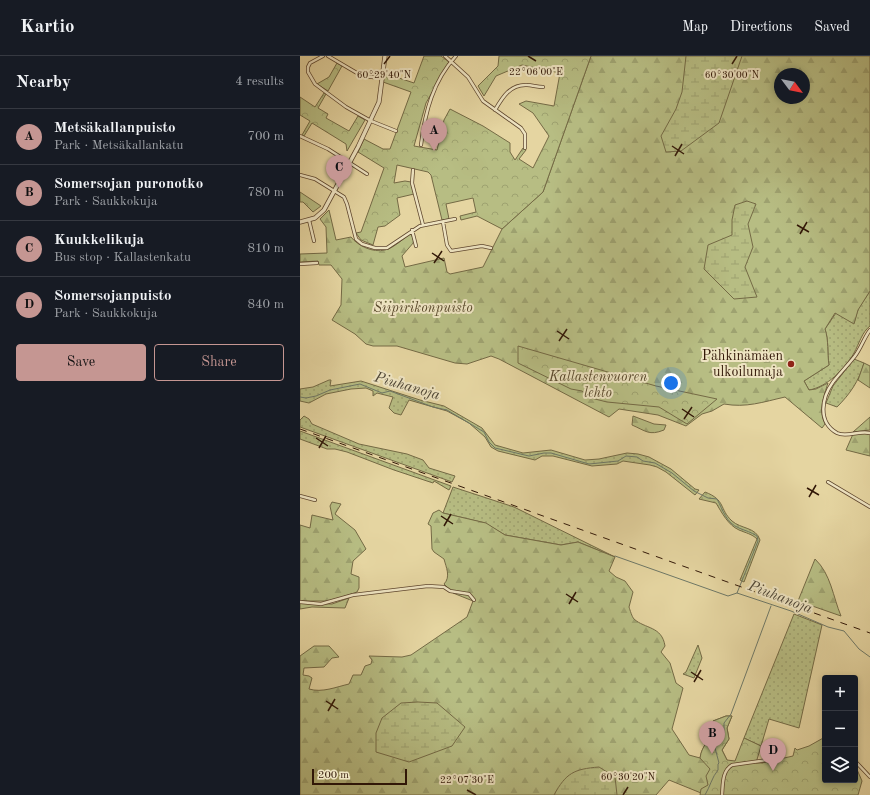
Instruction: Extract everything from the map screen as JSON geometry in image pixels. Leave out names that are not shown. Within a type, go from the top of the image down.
[{"type":"street","points":[[324,56],[310,63],[308,67],[308,72],[317,86],[346,107],[371,121],[396,131]]},
{"type":"street","points":[[328,56],[362,76],[381,78]]},
{"type":"street","points":[[300,222],[310,220],[324,210],[350,163],[371,121],[378,102],[385,56]]},
{"type":"street","points":[[445,56],[472,82],[480,98],[521,128],[525,134],[526,148]]},
{"type":"street","points":[[421,145],[426,110],[444,72],[456,56]]},
{"type":"street","points":[[495,110],[505,94],[512,89],[524,85],[543,87]]},
{"type":"street","points":[[300,136],[328,149],[367,174]]},
{"type":"street","points":[[413,170],[412,183],[423,225]]},
{"type":"street","points":[[300,175],[312,178],[335,191],[346,200],[354,235],[357,241],[378,249],[387,248],[412,230],[423,225],[455,219]]},
{"type":"street","points":[[310,220],[314,241]]},
{"type":"street","points":[[443,222],[447,245],[452,251],[482,246],[491,248]]},
{"type":"street","points":[[412,230],[416,246]]},
{"type":"street","points":[[300,264],[317,263]]},
{"type":"street","points":[[870,330],[855,356],[831,385],[823,410],[824,418],[828,425],[838,433],[844,435],[860,432],[870,433]]},
{"type":"street","points":[[828,482],[870,507]]},
{"type":"street","points":[[300,496],[315,500]]},
{"type":"street","points":[[300,602],[321,604],[353,595],[428,586],[444,587],[450,591],[469,594],[474,600]]},
{"type":"street","points":[[722,795],[725,772],[728,767],[732,765],[767,760]]},
{"type":"street","points":[[858,764],[870,777]]},
{"type":"green space","points":[[424,56],[441,56],[449,62],[426,103],[414,146],[437,150],[444,120],[450,109],[483,126],[510,143],[510,152],[515,160],[523,148],[526,150],[519,159],[533,168],[549,136],[533,113],[519,104],[526,101],[554,106],[560,73],[522,65],[496,76],[484,96],[478,86],[498,66],[499,56],[591,56],[543,192],[502,229],[477,216],[461,220],[460,216],[476,212],[473,198],[446,204],[449,219],[442,220],[431,175],[428,172],[397,165],[394,183],[405,181],[411,182],[414,194],[397,198],[400,215],[385,226],[378,227],[373,245],[361,240],[356,233],[361,232],[384,168],[358,152],[364,139],[383,149],[390,149],[411,92],[383,82],[384,73],[414,83]]},
{"type":"green space","name":"Siipirikonpuisto","points":[[591,56],[870,56],[870,291],[858,310],[854,324],[835,313],[825,329],[829,365],[804,381],[809,390],[816,389],[828,383],[822,403],[822,414],[825,424],[822,428],[785,397],[747,405],[724,404],[712,411],[702,414],[686,426],[658,415],[619,409],[609,417],[491,356],[467,364],[455,363],[397,346],[373,346],[366,344],[355,334],[332,320],[341,305],[342,279],[331,265],[319,265],[318,261],[300,262],[300,254],[327,253],[326,227],[320,219],[329,210],[336,240],[351,237],[366,248],[380,251],[399,243],[411,233],[414,242],[402,256],[405,267],[444,258],[447,272],[450,274],[483,267],[502,229],[543,192]]},
{"type":"green space","points":[[686,56],[742,56],[719,123],[681,151],[666,152],[661,136],[676,109],[682,92]]},
{"type":"green space","points":[[337,63],[342,66],[328,91],[317,84],[329,77]]},
{"type":"green space","points":[[324,93],[326,94],[318,108],[328,114],[326,118],[349,131],[358,116],[365,120],[347,151],[346,144],[312,123],[304,136],[302,135],[310,121],[300,115],[300,97],[315,107]]},
{"type":"green space","points":[[300,192],[321,206],[313,212],[303,202],[300,202]]},
{"type":"green space","points":[[747,201],[756,204],[748,224],[753,247],[745,267],[757,297],[734,299],[704,269],[708,245],[732,235],[732,220],[735,205]]},
{"type":"green space","points":[[870,291],[870,326],[863,335],[854,353],[841,371],[829,381],[809,390],[804,381],[829,365],[825,329],[836,313],[854,323],[858,309]]},
{"type":"green space","name":"Kallastenvuoren lehto","points":[[518,346],[656,386],[717,399],[687,424],[659,407],[607,402],[591,398],[582,391],[571,389],[518,363]]},
{"type":"green space","points":[[854,359],[864,363],[860,376],[854,387],[837,407],[826,403],[833,386]]},
{"type":"green space","points":[[864,363],[870,366],[870,388],[858,380]]},
{"type":"green space","points":[[331,380],[330,386],[361,381],[444,406],[482,428],[495,445],[523,453],[551,450],[585,460],[599,459],[627,453],[649,457],[671,469],[695,489],[699,490],[695,495],[666,472],[650,465],[623,461],[617,464],[592,466],[553,456],[542,456],[535,460],[498,451],[491,447],[485,437],[469,423],[447,411],[409,400],[401,415],[394,413],[389,408],[393,397],[377,393],[373,396],[373,391],[366,388],[351,389],[326,394],[309,403],[300,401],[300,389],[313,387]]},
{"type":"green space","points":[[304,416],[309,419],[312,424],[359,444],[407,454],[423,460],[429,468],[455,476],[452,482],[300,427],[300,420]]},
{"type":"green space","points":[[633,416],[654,424],[666,425],[664,430],[651,433],[632,425]]},
{"type":"green space","points":[[870,417],[870,430],[853,432]]},
{"type":"green space","points":[[300,431],[451,486],[449,490],[434,481],[433,483],[394,470],[347,452],[327,449],[300,439]]},
{"type":"green space","points":[[853,434],[870,434],[870,456],[846,450]]},
{"type":"green space","points":[[453,487],[514,507],[615,557],[578,542],[561,545],[505,535],[485,523],[443,513]]},
{"type":"green space","points":[[705,492],[716,498],[732,521],[752,530],[760,540],[744,582],[740,580],[757,539],[735,528],[716,503],[699,499]]},
{"type":"green space","points":[[332,502],[341,504],[335,514],[355,530],[366,549],[353,561],[351,574],[359,577],[359,588],[357,592],[331,601],[300,601],[300,525],[310,528],[312,515],[333,520],[330,506]]},
{"type":"green space","points":[[439,510],[443,513],[486,523],[505,535],[561,545],[578,542],[615,557],[609,571],[616,577],[625,581],[633,592],[629,607],[634,619],[657,631],[660,635],[665,646],[661,652],[670,663],[676,683],[683,688],[672,729],[689,755],[700,758],[702,750],[713,731],[710,728],[713,721],[726,716],[732,716],[727,728],[729,739],[722,750],[727,760],[717,777],[701,793],[669,780],[656,795],[300,795],[300,656],[314,646],[329,646],[339,657],[332,658],[324,667],[304,668],[303,675],[312,678],[309,689],[324,690],[334,688],[349,684],[353,675],[361,675],[365,666],[371,664],[372,660],[369,656],[402,657],[411,655],[467,617],[473,601],[453,593],[444,584],[448,575],[444,559],[432,549],[431,526],[428,524],[433,513]]},
{"type":"green space","points":[[815,559],[825,572],[841,616],[798,601]]},
{"type":"green space","points":[[349,598],[345,608],[312,607],[300,609],[300,603],[332,604]]},
{"type":"green space","points":[[794,614],[822,625],[799,728],[769,719],[761,746],[744,738]]},
{"type":"green space","points":[[698,645],[702,658],[694,678],[683,674],[686,672]]},
{"type":"green space","points":[[401,703],[437,703],[465,727],[452,746],[409,762],[376,752],[376,733],[382,718]]},
{"type":"green space","points":[[726,716],[732,716],[727,728],[729,739],[722,750],[727,760],[735,761],[744,738],[761,746],[756,763],[793,756],[795,748],[797,750],[809,746],[822,739],[822,783],[858,783],[858,772],[862,781],[858,795],[700,795],[701,789],[708,785],[706,776],[710,769],[700,758],[713,731],[710,728],[713,721]]},
{"type":"green space","points":[[599,767],[615,777],[617,795],[554,795],[567,777],[583,769]]},
{"type":"waterway","name":"Piuhanoja","points":[[300,397],[306,398],[316,396],[330,390],[360,384],[382,393],[390,391],[433,407],[447,410],[484,432],[489,442],[495,448],[529,456],[551,453],[589,464],[618,461],[626,456],[637,457],[643,461],[655,463],[672,473],[694,491],[708,498],[717,499],[725,516],[731,523],[757,536],[758,541],[737,593],[791,611],[828,627],[844,631],[859,649],[870,657]]},
{"type":"waterway","points":[[615,556],[728,596],[737,593]]},
{"type":"waterway","points":[[705,795],[718,770],[719,763],[715,748],[715,739],[724,735],[724,723],[731,714],[771,606]]},
{"type":"railway","points":[[300,429],[870,633]]},
{"type":"place","name":"Metsäkallanpuisto","points":[[434,151]]},
{"type":"place","name":"Kuukkelikuja","points":[[339,188]]},
{"type":"place","name":"Pähkinämäen ulkoilumaja","points":[[791,364]]},
{"type":"place","name":"Somersojan puronotko","points":[[712,754]]},
{"type":"place","name":"Somersojanpuisto","points":[[773,771]]}]
